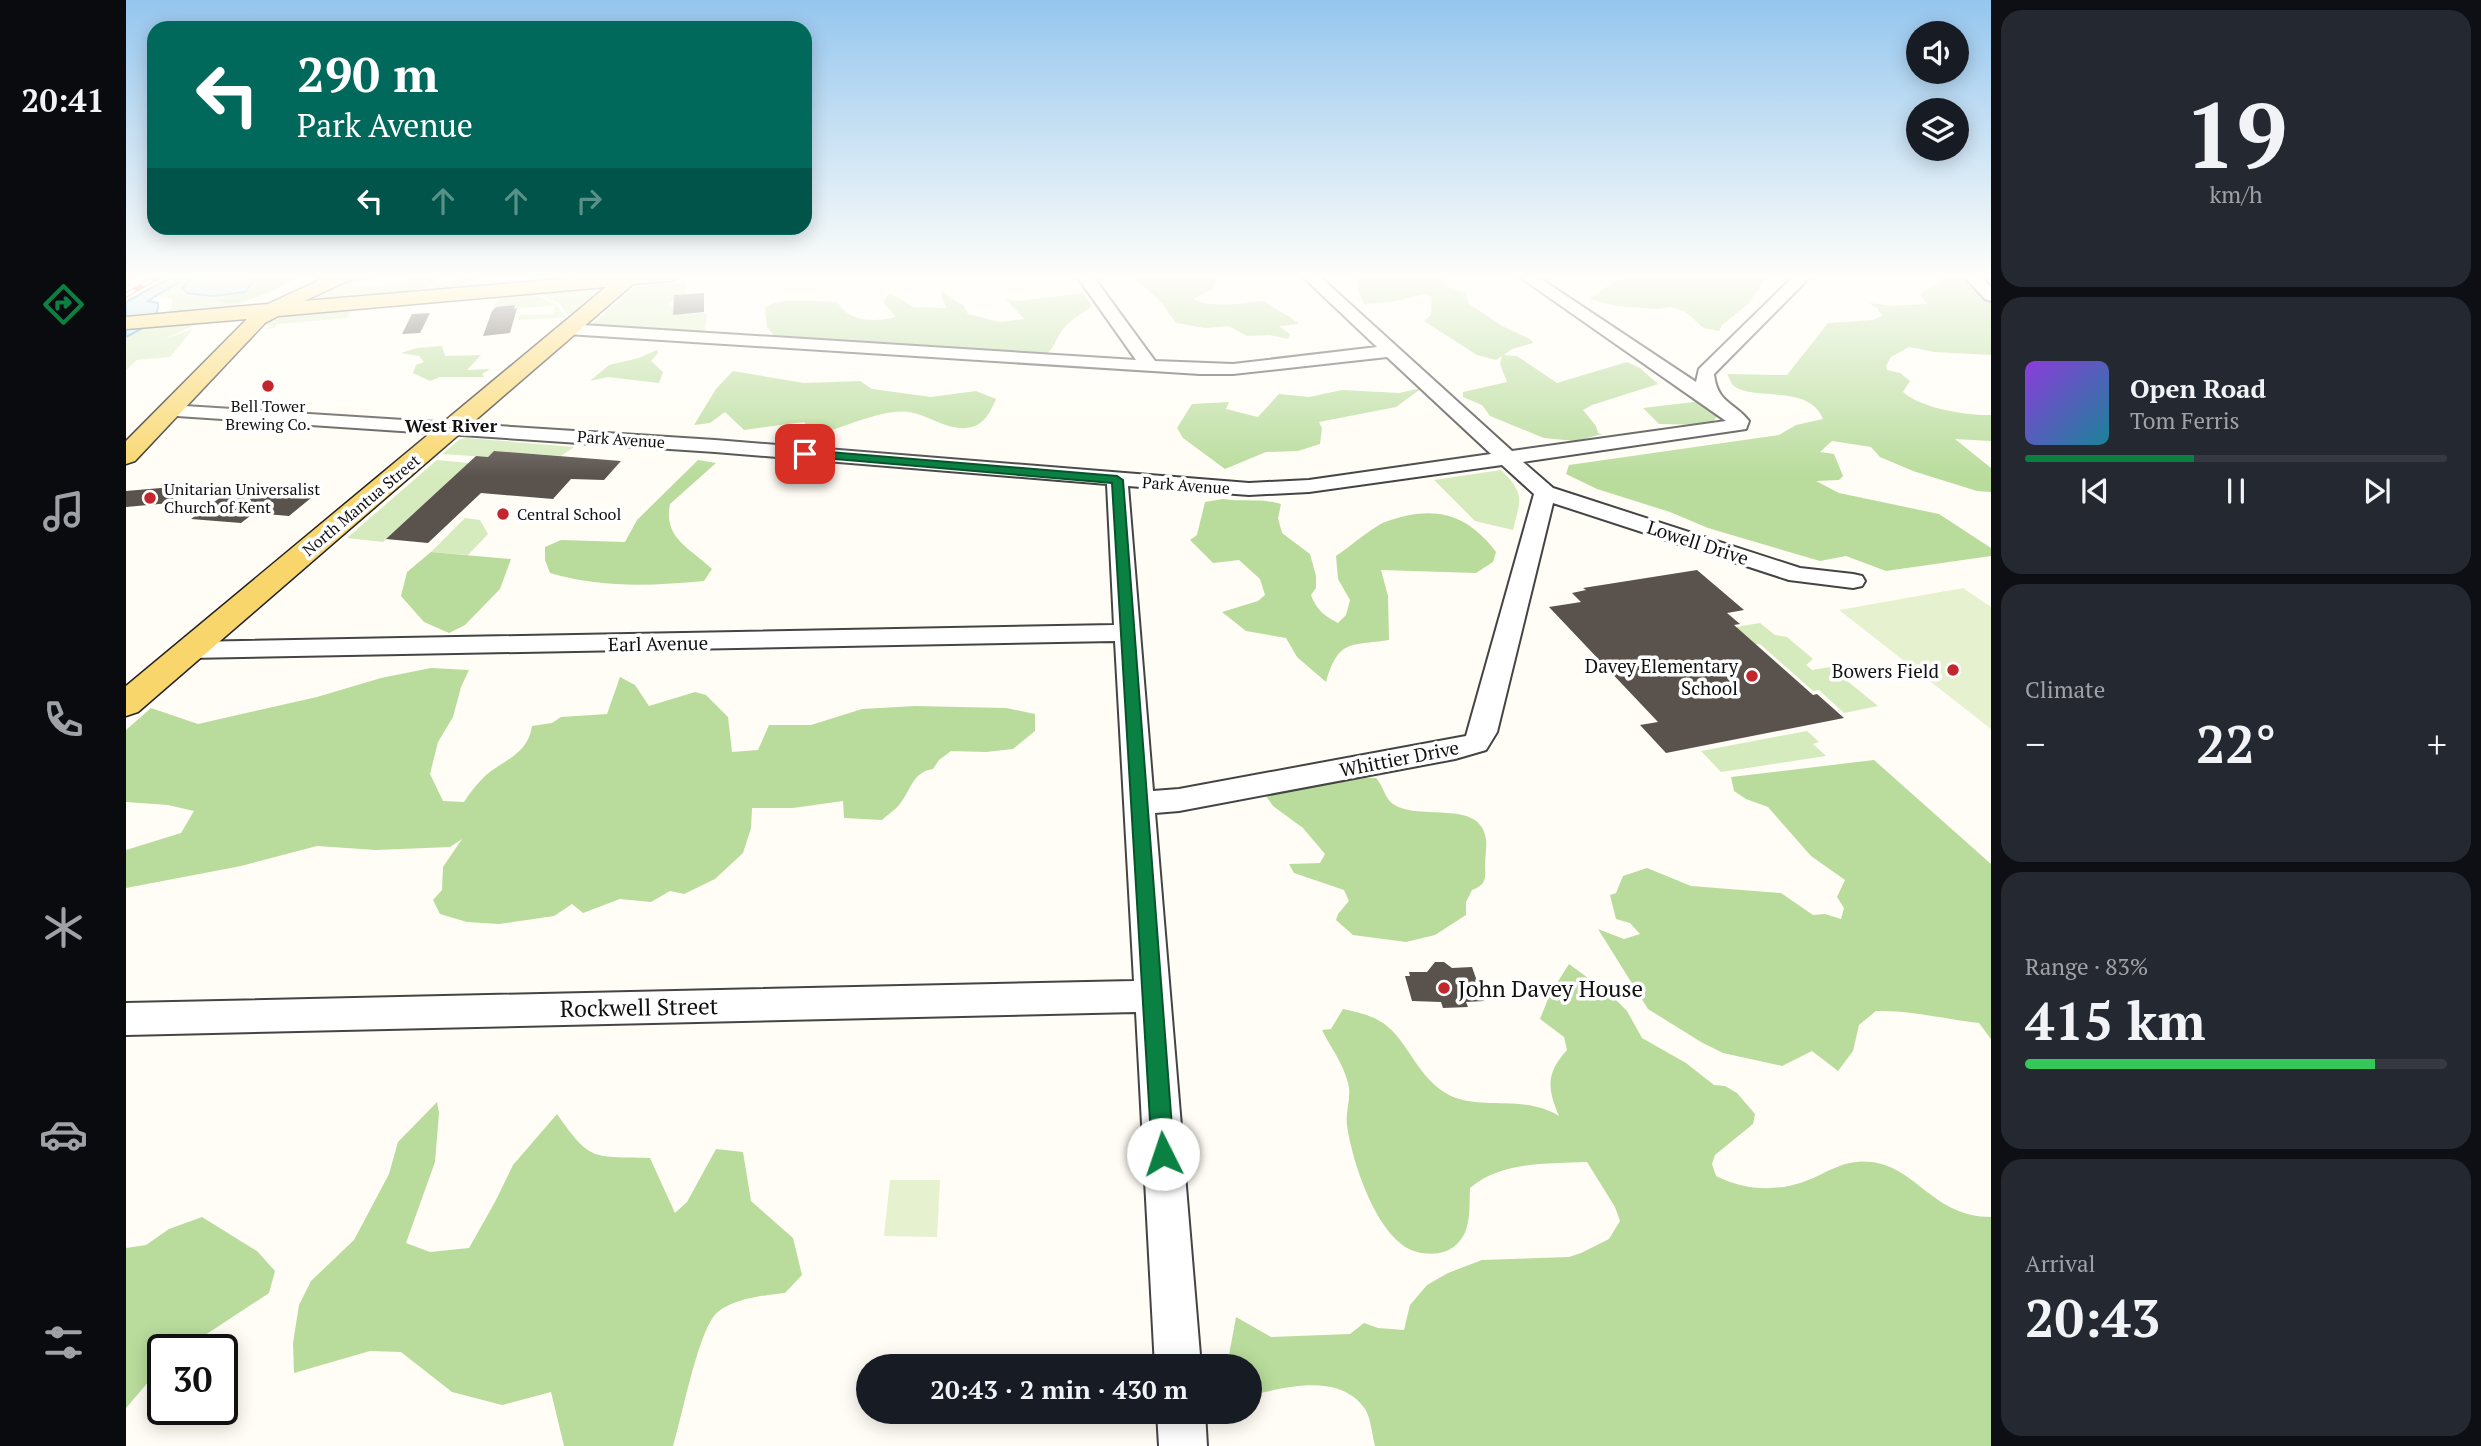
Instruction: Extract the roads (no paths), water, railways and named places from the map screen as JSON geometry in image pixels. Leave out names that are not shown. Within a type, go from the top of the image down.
[{"type":"main road","points":[[126,457],[234,342]]},
{"type":"main road","name":"North Mantua Street","points":[[126,704],[552,342]]},
{"type":"street","points":[[774,342],[1150,367],[1225,369],[1392,351]]},
{"type":"street","points":[[1132,342],[1150,367]]},
{"type":"street","points":[[1383,342],[1545,493]]},
{"type":"street","points":[[1624,342],[1715,403]]},
{"type":"street","points":[[1668,372],[1693,377],[1705,373],[1736,342]]},
{"type":"street","points":[[1705,373],[1706,386],[1715,403]]},
{"type":"street","name":"Park Avenue","points":[[169,411],[715,446],[1117,480],[1238,488],[1288,488],[1739,425],[1739,421],[1715,403]]},
{"type":"street","points":[[1117,480],[1177,1354]]},
{"type":"street","name":"Lowell Drive","points":[[1545,493],[1797,575],[1853,581]]},
{"type":"street","name":"Whittier Drive","points":[[1140,803],[1231,790],[1476,743],[1483,732],[1514,622],[1545,493]]},
{"type":"street","name":"Earl Avenue","points":[[189,650],[703,643],[1127,633]]},
{"type":"street","name":"Rockwell Street","points":[[126,1019],[1152,996]]},
{"type":"street","points":[[1182,1424],[1183,1446]]},
{"type":"place","name":"Bell Tower Brewing Co.","points":[[268,386]]},
{"type":"place","name":"Unitarian Universalist Church of Kent","points":[[150,498]]},
{"type":"place","name":"Central School","points":[[503,514]]},
{"type":"place","name":"Bowers Field","points":[[1953,670]]},
{"type":"place","name":"Davey Elementary School","points":[[1752,676]]},
{"type":"place","name":"John Davey House","points":[[1444,988]]},
{"type":"district","name":"West River","points":[[451,425]]}]
